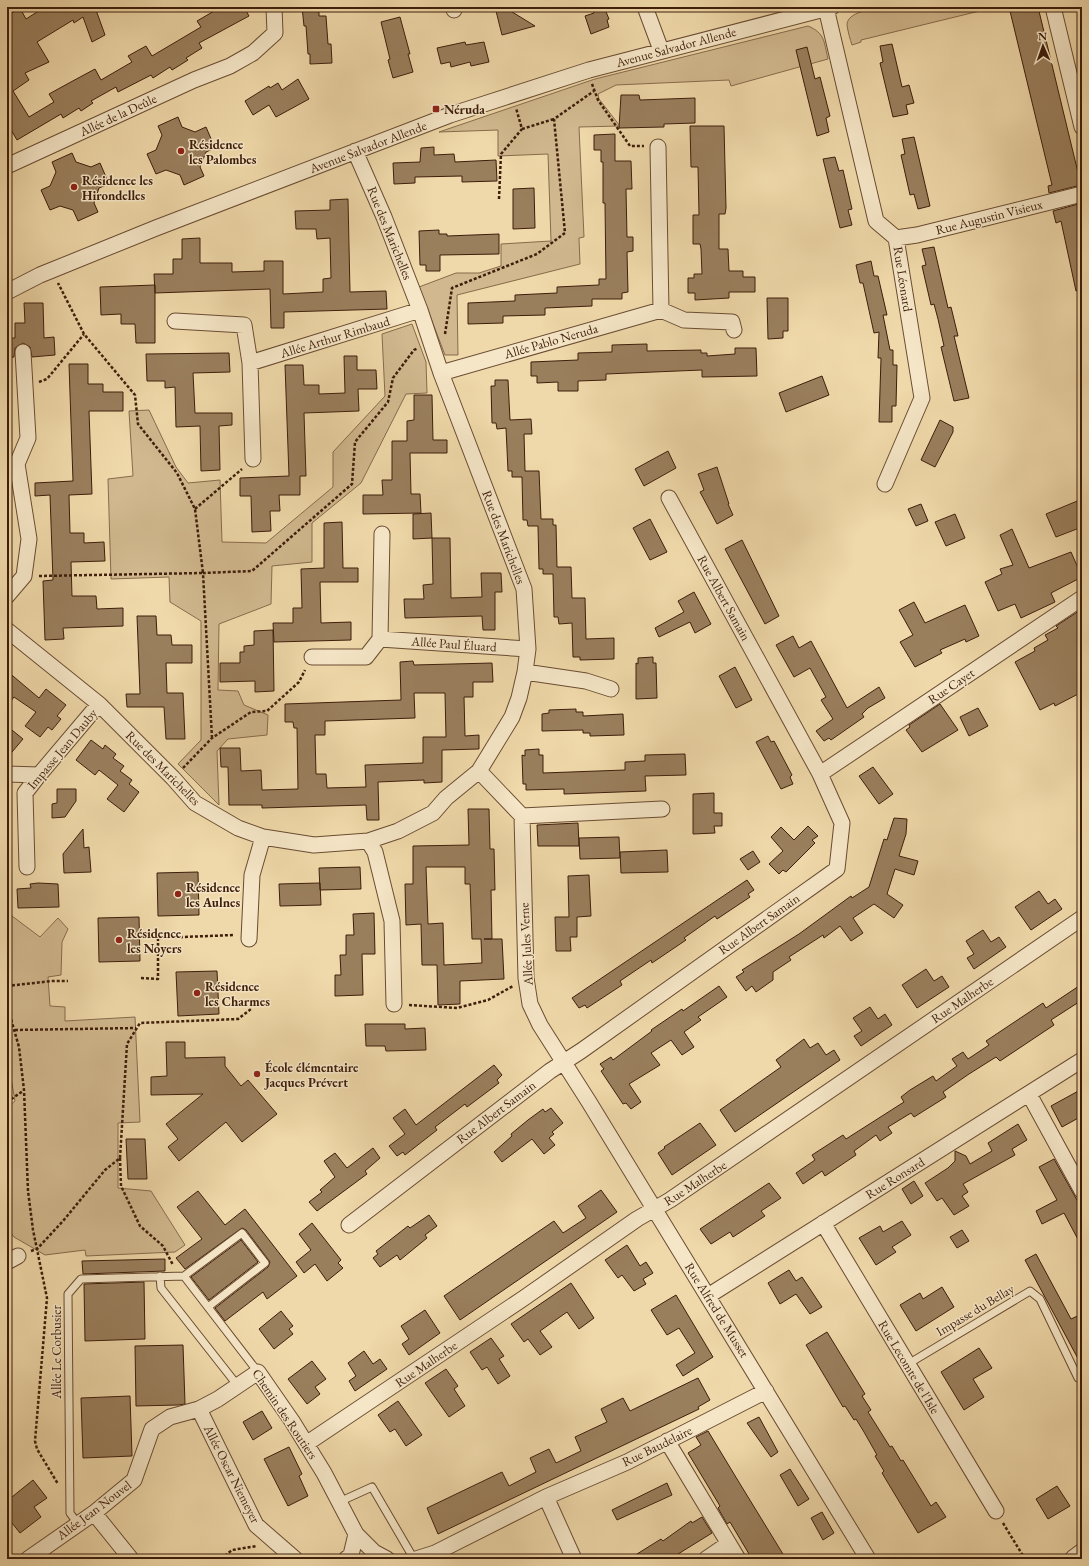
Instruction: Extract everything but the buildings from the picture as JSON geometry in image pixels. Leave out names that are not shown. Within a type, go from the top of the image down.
[{"type":"street","name":"Allée de la Deûle","points":[[7,166],[194,80],[230,66],[253,53],[275,33],[274,7]]},
{"type":"street","points":[[645,7],[661,50]]},
{"type":"street","points":[[1053,7],[1082,127]]},
{"type":"street","name":"Avenue Salvador Allende","points":[[7,292],[40,275],[450,115],[589,70],[661,50],[829,8]]},
{"type":"street","name":"Rue Léonard","points":[[829,8],[876,221],[896,238],[922,398],[885,484]]},
{"type":"street","points":[[658,147],[661,310],[684,320],[732,322],[734,330]]},
{"type":"street","name":"Rue des Marichelles","points":[[7,630],[99,704],[173,778],[195,803],[238,828],[262,837],[314,845],[368,841],[398,830],[433,813],[446,798],[479,771],[512,717],[525,672],[528,649],[524,589],[441,373],[420,310],[373,189],[355,151]]},
{"type":"street","name":"Rue Augustin Visieux","points":[[896,238],[917,235],[1082,194]]},
{"type":"street","name":"Allée Arthur Rimbaud","points":[[250,363],[420,310]]},
{"type":"street","name":"Allée Pablo Neruda","points":[[441,373],[661,310]]},
{"type":"street","points":[[174,321],[244,325],[250,363],[253,459]]},
{"type":"street","points":[[7,596],[24,576],[29,539],[12,464],[28,438],[23,352]]},
{"type":"street","name":"Rue Albert Samain","points":[[349,1225],[550,1071],[564,1063],[837,868],[842,823],[820,774],[670,498]]},
{"type":"street","points":[[312,657],[366,657],[380,639],[382,534]]},
{"type":"street","name":"Rue Cayet","points":[[820,774],[1082,598]]},
{"type":"street","name":"Allée Paul Éluard","points":[[380,639],[528,649]]},
{"type":"street","points":[[525,672],[586,681],[611,689]]},
{"type":"street","name":"Impasse Jean Dauby","points":[[27,867],[26,793],[39,775],[99,704]]},
{"type":"street","points":[[479,771],[522,816],[662,809]]},
{"type":"street","points":[[7,774],[39,775]]},
{"type":"street","name":"Allée Jules Verne","points":[[522,816],[526,978],[530,1004],[540,1026],[564,1063]]},
{"type":"street","points":[[249,937],[252,875],[262,837]]},
{"type":"street","points":[[368,841],[375,852],[392,921],[394,1004]]},
{"type":"street","name":"Rue Malherbe","points":[[306,1444],[517,1303],[637,1219],[670,1200],[1082,918]]},
{"type":"street","name":"Rue Ronsard","points":[[708,1296],[1082,1060]]},
{"type":"street","name":"Rue Alfred de Musset","points":[[564,1063],[868,1559]]},
{"type":"street","points":[[1028,1094],[1082,1191]]},
{"type":"street","name":"Rue Lecomte de l'Isle","points":[[823,1223],[996,1511]]},
{"type":"street","name":"Chemin des Routiers","points":[[258,1372],[278,1399],[324,1473],[356,1534],[374,1552],[387,1559]]},
{"type":"street","name":"Allée Jean Nouvel","points":[[28,1559],[94,1513],[134,1480],[152,1429],[170,1417],[200,1409],[258,1372]]},
{"type":"street","name":"Rue Baudelaire","points":[[546,1498],[627,1462],[766,1391]]},
{"type":"street","name":"Allée Oscar Niemeyer","points":[[200,1409],[256,1525],[295,1559]]},
{"type":"street","points":[[667,1441],[738,1559]]},
{"type":"street","points":[[415,1559],[435,1553],[546,1498],[574,1559]]},
{"type":"street","points":[[94,1513],[131,1559]]},
{"type":"street","points":[[346,1559],[351,1555],[356,1534]]},
{"type":"street","points":[[706,1559],[728,1544]]},
{"type":"street","points":[[1074,1559],[1082,1553]]},
{"type":"lane","points":[[176,1275],[184,1276],[242,1233],[265,1263],[208,1307]]},
{"type":"lane","name":"Allée Le Corbusier","points":[[78,1524],[70,1513],[68,1294],[81,1279],[176,1275]]},
{"type":"lane","name":"Chemin des Routiers","points":[[160,1276],[161,1288],[238,1386]]},
{"type":"lane","name":"Chemin des Routiers","points":[[184,1276],[258,1372]]},
{"type":"lane","name":"Impasse du Bellay","points":[[908,1364],[1030,1291],[1040,1298],[1078,1378]]},
{"type":"lane","points":[[339,1502],[372,1487],[415,1559]]},
{"type":"path","points":[[589,70],[598,100],[630,146],[658,147]]},
{"type":"path","points":[[499,199],[500,154],[522,129],[554,119],[594,90]]},
{"type":"path","points":[[513,94],[522,129]]},
{"type":"path","points":[[24,576],[252,572],[352,484],[354,442],[388,402],[393,378],[414,350],[443,340],[452,288],[537,254],[565,233],[554,119]]},
{"type":"path","points":[[40,275],[57,280],[84,334],[135,395],[138,424],[177,473],[195,509],[203,573],[212,738]]},
{"type":"path","points":[[25,388],[47,379],[84,334]]},
{"type":"path","points":[[195,509],[253,459]]},
{"type":"path","points":[[173,778],[212,738],[251,712],[267,711],[299,682],[312,657]]},
{"type":"path","points":[[141,978],[158,979],[158,938],[249,937]]},
{"type":"path","points":[[394,1004],[457,1008],[488,1000],[526,978]]},
{"type":"path","points":[[7,986],[52,981],[68,982]]},
{"type":"path","points":[[176,1275],[172,1260],[163,1246],[140,1226],[121,1186],[120,1158],[127,1044],[140,1023],[238,1019],[251,1009]]},
{"type":"path","points":[[15,1030],[136,1028]]},
{"type":"path","points":[[7,1102],[24,1090]]},
{"type":"path","points":[[12,1259],[37,1249],[63,1221],[105,1170],[120,1158]]},
{"type":"path","points":[[996,1511],[1025,1559]]},
{"type":"path","name":"Allée Oscar Niemeyer","points":[[221,1559],[232,1550],[259,1546],[269,1537]]},
{"type":"shaded area","points":[[882,7],[996,7],[861,40],[861,42],[852,45],[847,25],[851,17],[867,10]]},
{"type":"shaded area","points":[[808,26],[821,35],[828,59],[731,86],[729,80],[616,85],[598,94],[599,99],[620,126],[579,127],[584,237],[579,238],[580,264],[457,295],[458,355],[445,355],[419,287],[456,273],[479,273],[501,266],[501,244],[551,241],[548,154],[498,156],[498,130],[439,132],[595,79]]},
{"type":"shaded area","points":[[412,324],[426,362],[427,393],[406,394],[361,483],[312,523],[312,562],[272,566],[271,604],[219,624],[218,690],[238,691],[244,705],[268,715],[267,735],[228,739],[217,751],[219,805],[178,764],[201,740],[201,621],[170,602],[169,577],[111,579],[108,479],[133,476],[129,411],[149,410],[176,467],[188,483],[220,480],[222,542],[266,543],[333,487],[333,452],[385,396],[382,334]]},
{"type":"shaded area","points":[[12,916],[40,937],[58,918],[68,929],[62,942],[61,975],[48,977],[50,1006],[65,1007],[65,1021],[135,1017],[140,1122],[118,1123],[118,1188],[151,1191],[185,1245],[175,1252],[86,1256],[85,1250],[45,1255],[14,1237],[7,1228],[7,1108],[15,1101],[7,1055],[7,917]]},
{"type":"place","name":"Néruda","points":[[436,109]]},
{"type":"place","name":"Résidence les Palombes","points":[[181,151]]},
{"type":"place","name":"Résidence les Hirondelles","points":[[74,187]]},
{"type":"place","name":"Résidence les Aulnes","points":[[178,894]]},
{"type":"place","name":"Résidence les Noyers","points":[[119,940]]},
{"type":"place","name":"Résidence les Charmes","points":[[197,993]]},
{"type":"place","name":"École élémentaire Jacques Prévert","points":[[257,1074]]}]
